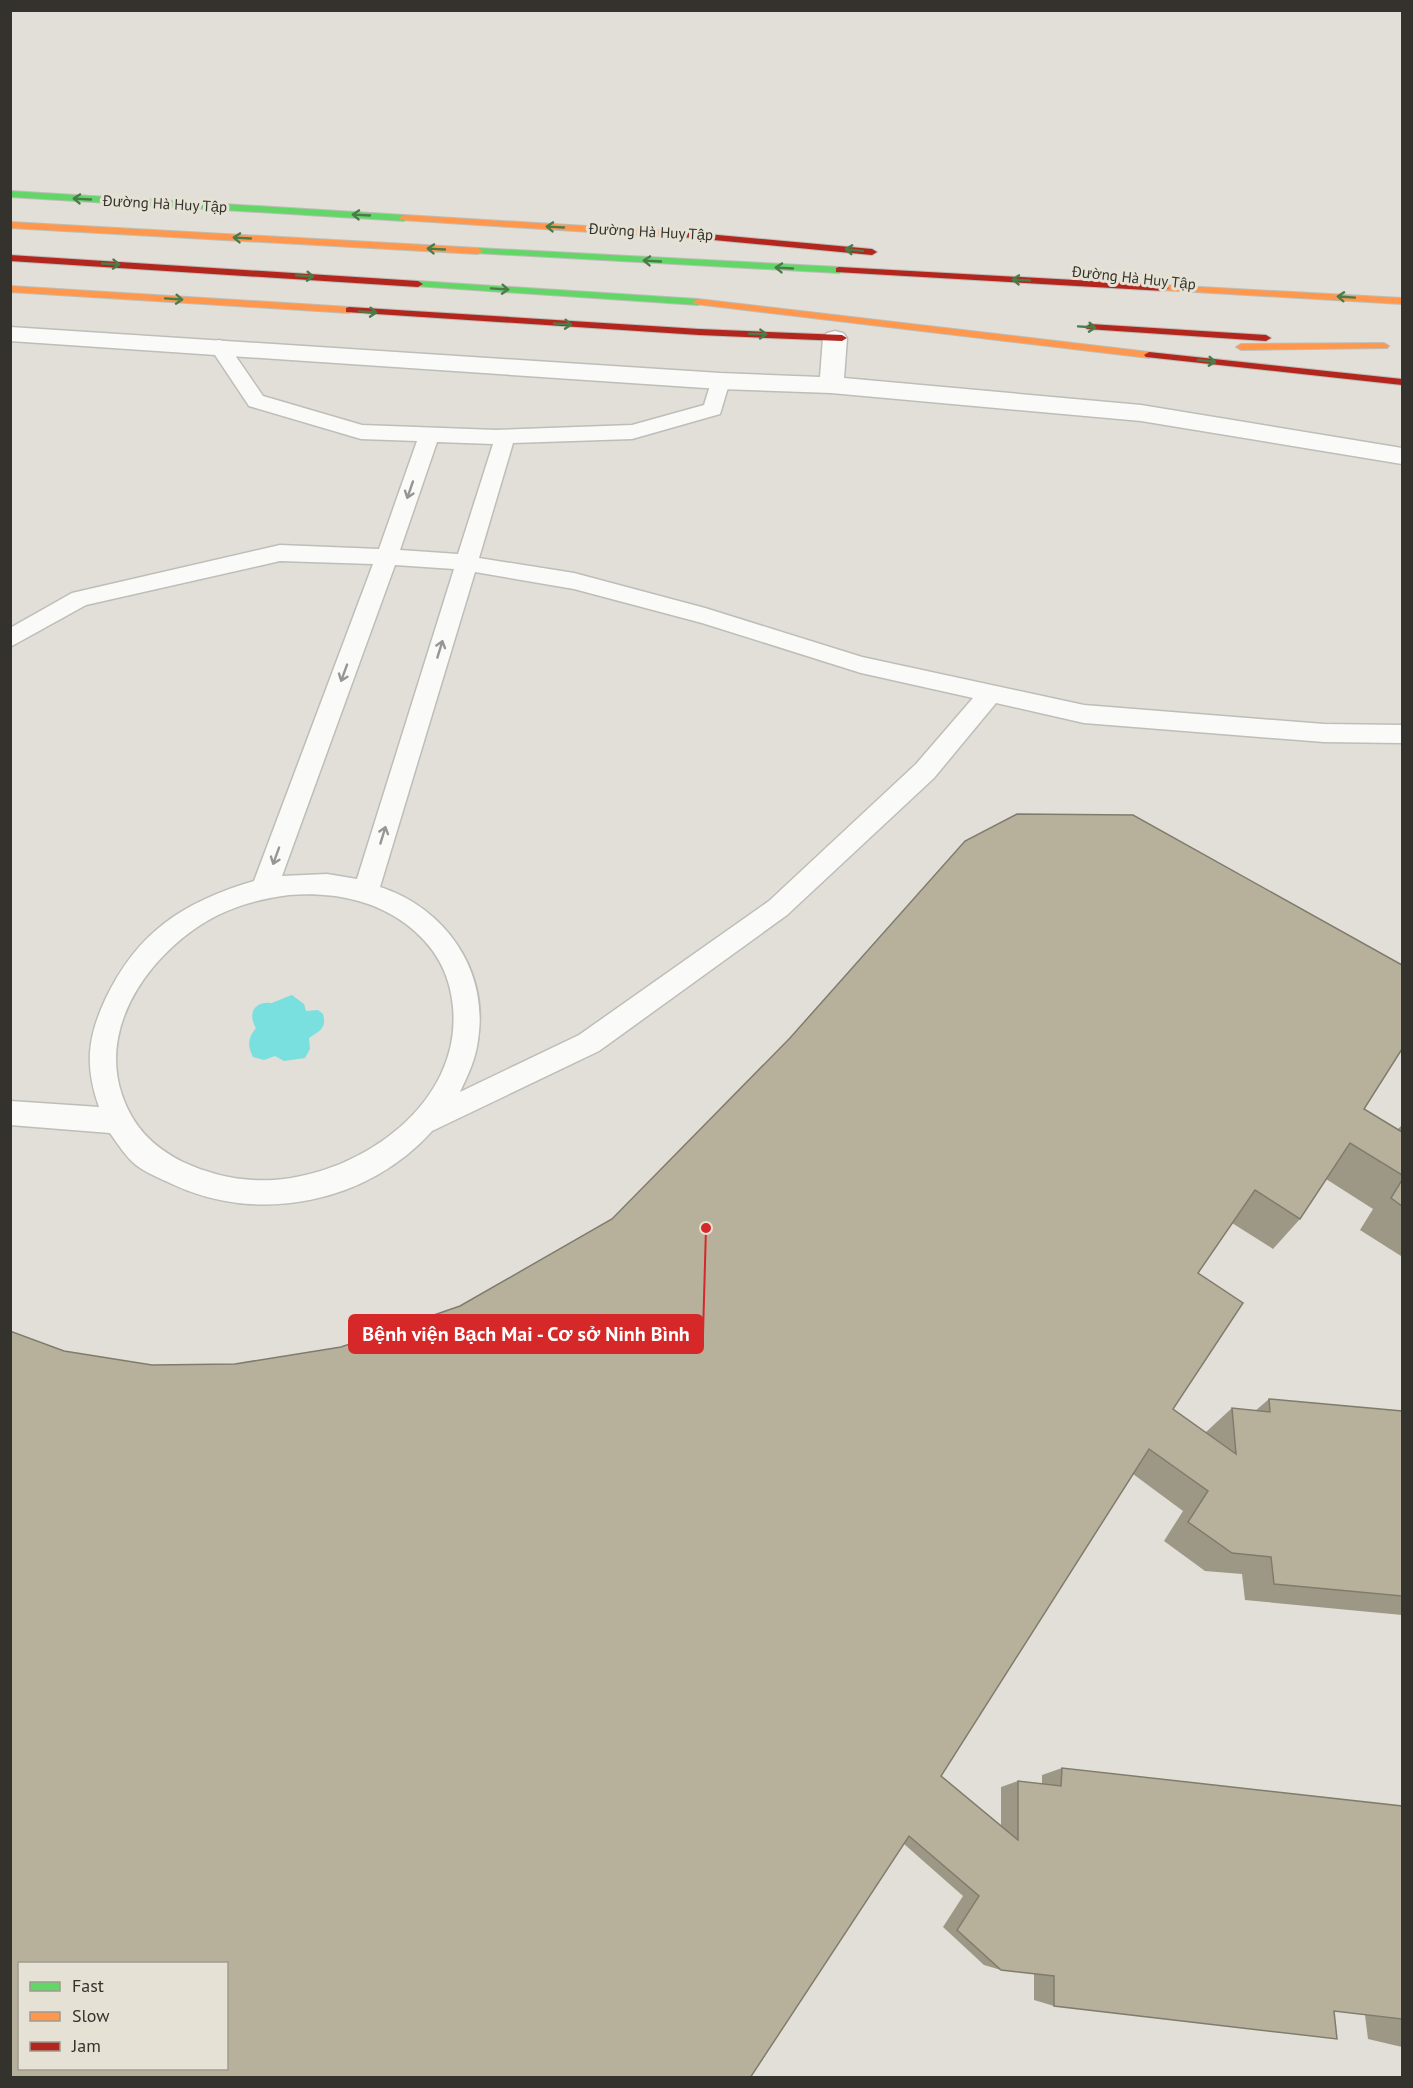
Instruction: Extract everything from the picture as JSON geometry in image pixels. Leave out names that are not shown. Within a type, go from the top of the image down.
[{"type":"highway","name":"Đường Hà Huy Tập","points":[[10,194],[727,237],[891,254]]},
{"type":"highway","name":"Đường Hà Huy Tập","points":[[10,225],[1402,301]]},
{"type":"highway","points":[[10,258],[965,319]]},
{"type":"highway","name":"Đường Hà Huy Tập","points":[[1008,265],[1289,294]]},
{"type":"highway","points":[[10,289],[687,331],[859,339]]},
{"type":"highway","points":[[714,303],[1086,348],[1402,382]]},
{"type":"highway","points":[[1073,326],[1402,347]]},
{"type":"highway","points":[[906,340],[1086,348],[1384,346]]},
{"type":"street","points":[[10,334],[219,346],[720,381],[831,385],[1141,413],[1402,456]]},
{"type":"street","points":[[831,385],[835,338]]},
{"type":"lane","points":[[219,346],[256,401],[360,432],[505,437],[632,432],[713,409],[720,381]]},
{"type":"lane","points":[[264,889],[387,557],[429,435]]},
{"type":"lane","points":[[366,891],[505,437]]},
{"type":"lane","points":[[10,639],[80,599],[280,553],[441,559],[574,582],[705,616],[861,665],[1084,714],[1324,733],[1402,734]]},
{"type":"lane","points":[[425,1122],[589,1043],[778,908],[926,771],[991,693]]},
{"type":"lane","points":[[299,884],[333,885],[366,891],[400,905],[429,926],[450,952],[463,983],[469,1017],[464,1053],[449,1089],[425,1122],[386,1156],[337,1180],[285,1193],[233,1193],[184,1179],[145,1155],[117,1121],[103,1074],[106,1025],[129,978],[165,938],[211,907],[264,889],[299,884]]},
{"type":"lane","points":[[10,1113],[117,1121]]},
{"type":"water","points":[[292,995],[304,1004],[306,1011],[318,1010],[323,1014],[322,1029],[309,1038],[310,1049],[305,1058],[284,1061],[275,1056],[264,1060],[253,1057],[249,1042],[256,1028],[252,1017],[254,1009],[260,1004],[271,1003]]},
{"type":"building","points":[[1017,814],[1133,815],[1402,965],[1402,1049],[1364,1109],[1402,1132],[1402,1175],[1350,1143],[1300,1219],[1255,1190],[1198,1273],[1243,1303],[1173,1409],[1236,1454],[1232,1408],[1270,1412],[1269,1399],[1402,1411],[1402,1596],[1274,1584],[1271,1557],[1232,1553],[1188,1522],[1208,1491],[1149,1449],[941,1776],[1018,1840],[1018,1781],[1061,1786],[1062,1768],[1402,1806],[1402,2019],[1334,2011],[1337,2039],[1054,2006],[1054,1976],[1001,1970],[957,1930],[979,1896],[909,1836],[750,2078],[10,2078],[10,1331],[64,1351],[152,1365],[235,1364],[341,1347],[460,1306],[612,1219],[790,1038],[965,841]]},
{"type":"building","points":[[1402,1180],[1402,1206],[1391,1198]]},
{"type":"traffic: fast","points":[[10,194],[404,218]]},
{"type":"traffic: fast","points":[[478,251],[839,270]]},
{"type":"traffic: fast","points":[[418,284],[698,302]]},
{"type":"traffic: slow","points":[[404,218],[685,235]]},
{"type":"traffic: slow","points":[[10,225],[478,251]]},
{"type":"traffic: slow","points":[[1164,288],[1402,301]]},
{"type":"traffic: slow","points":[[10,289],[349,310]]},
{"type":"traffic: slow","points":[[698,302],[1149,355]]},
{"type":"traffic: slow","points":[[1241,347],[1384,346]]},
{"type":"traffic: jam","points":[[685,235],[872,252]]},
{"type":"traffic: jam","points":[[10,258],[418,284]]},
{"type":"traffic: jam","points":[[839,270],[1164,288]]},
{"type":"traffic: jam","points":[[349,310],[699,332],[842,338]]},
{"type":"traffic: jam","points":[[1090,327],[1266,338]]},
{"type":"traffic: jam","points":[[1149,355],[1402,382]]},
{"type":"place","name":"Bệnh viện Bạch Mai - Cơ sở Ninh Bình","points":[[706,1228]]}]
